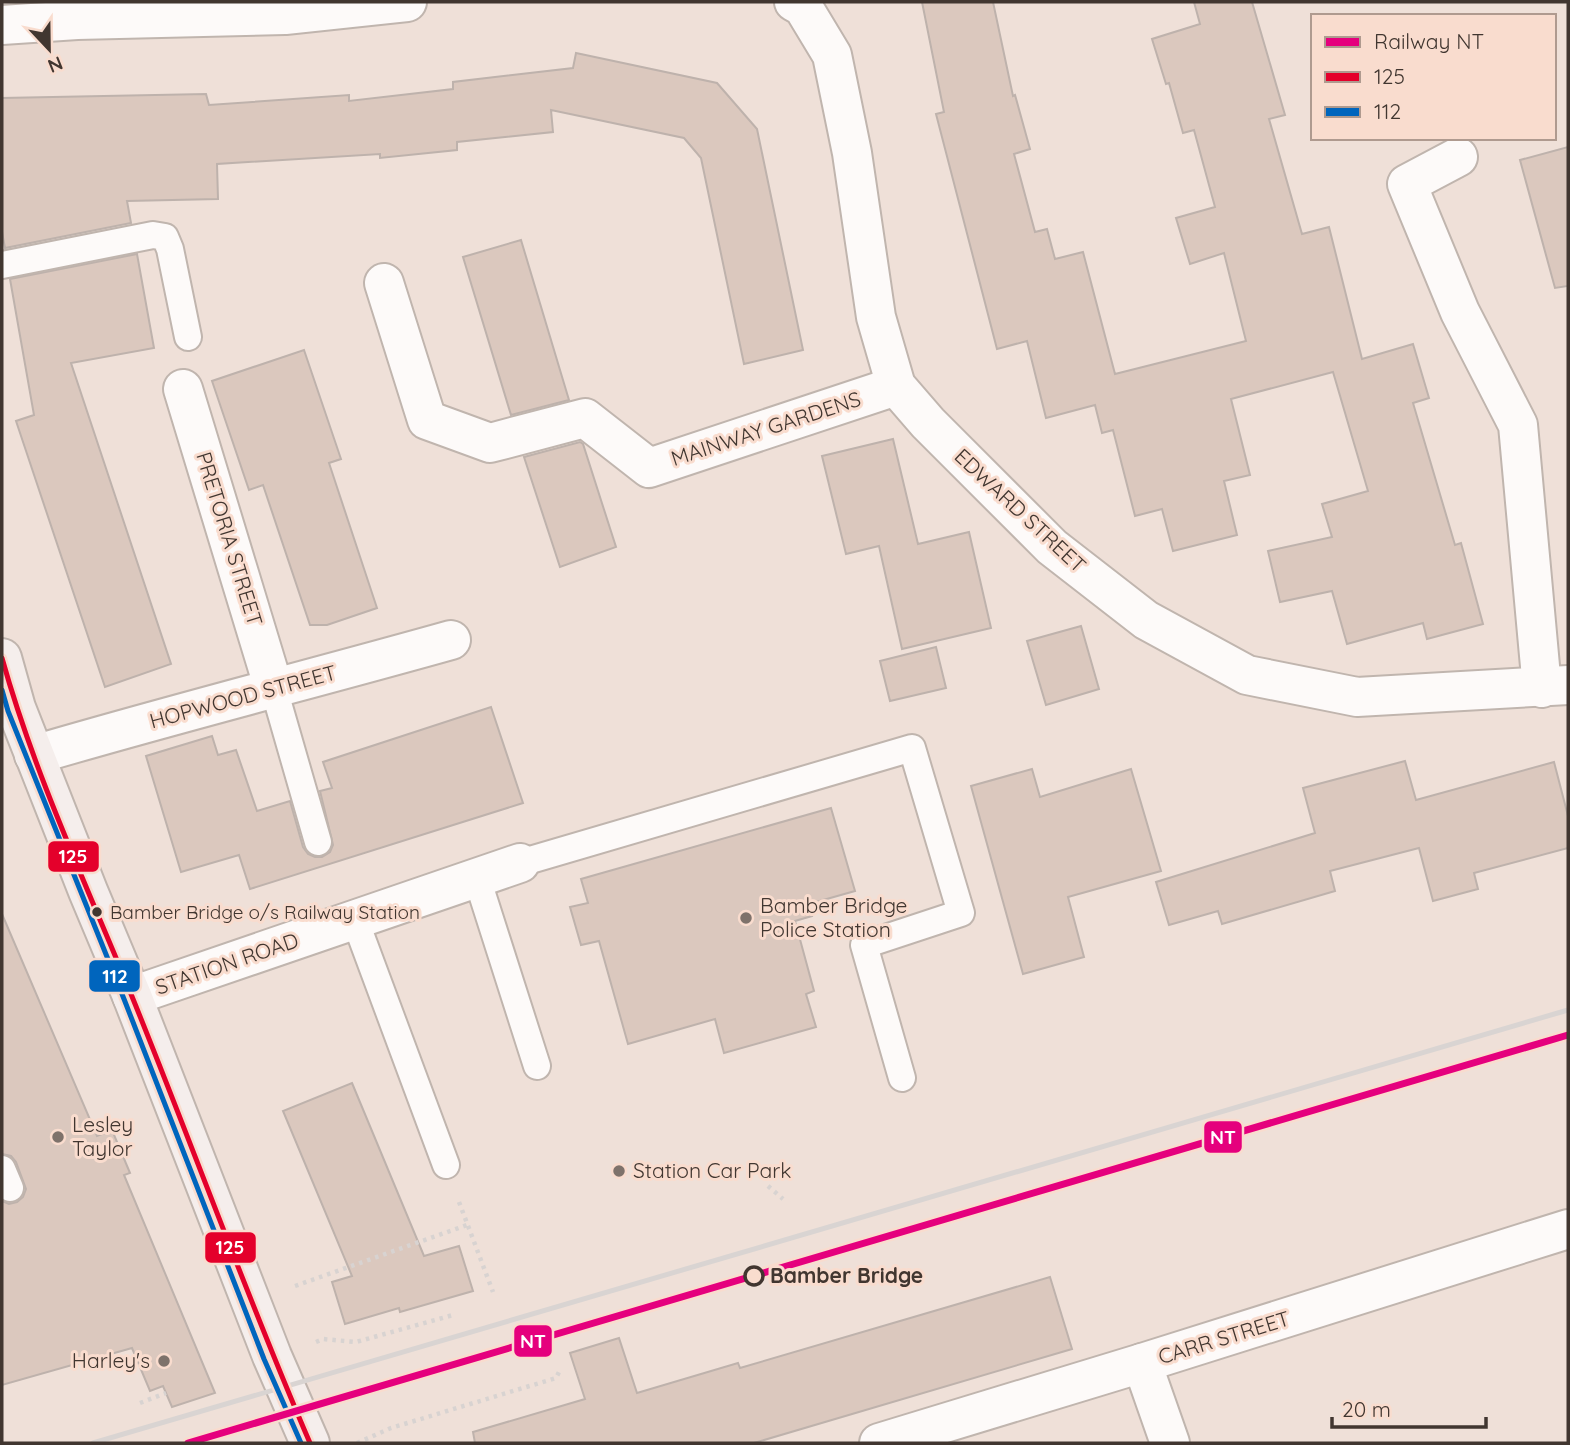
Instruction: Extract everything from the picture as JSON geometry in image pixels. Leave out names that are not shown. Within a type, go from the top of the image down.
[{"type":"main road","name":"STATION ROAD","points":[[2,658],[9,710],[34,755],[132,996],[272,1356],[310,1443]]},
{"type":"street","points":[[2,25],[77,11],[285,15],[407,2]]},
{"type":"street","name":"EDWARD STREET","points":[[794,2],[803,7],[832,55],[852,153],[876,317],[896,386],[928,424],[1052,547],[1146,620],[1247,675],[1357,697],[1555,687],[1518,425],[1460,312],[1407,184],[1458,157]]},
{"type":"street","name":"MAINWAY GARDENS","points":[[384,283],[427,420],[489,443],[585,418],[649,468],[896,386]]},
{"type":"street","name":"PRETORIA STREET","points":[[183,389],[274,689]]},
{"type":"street","name":"HOPWOOD STREET","points":[[34,755],[166,716],[451,640]]},
{"type":"street","name":"STATION ROAD","points":[[132,996],[520,863]]},
{"type":"street","name":"CARR STREET","points":[[878,1443],[1568,1229]]},
{"type":"street","points":[[1142,1363],[1170,1443]]},
{"type":"lane","points":[[2,265],[153,235],[165,237],[170,249],[188,337]]},
{"type":"lane","points":[[274,689],[318,842]]},
{"type":"lane","points":[[520,863],[912,748],[961,914],[864,945],[902,1078]]},
{"type":"lane","points":[[477,878],[537,1066]]},
{"type":"lane","points":[[355,920],[446,1165]]},
{"type":"path","points":[[768,1185],[783,1199]]},
{"type":"path","points":[[252,1302],[467,1225],[493,1292]]},
{"type":"path","points":[[272,1356],[323,1339],[356,1342],[453,1315]]},
{"type":"path","points":[[358,1443],[391,1428],[556,1378],[560,1370]]},
{"type":"path","points":[[140,1403],[166,1393]]},
{"type":"building","points":[[922,2],[993,2],[1013,96],[1015,95],[1030,149],[1014,154],[1035,232],[1047,229],[1055,259],[1083,252],[1115,374],[1246,341],[1224,253],[1190,264],[1176,218],[1215,207],[1194,130],[1183,133],[1169,83],[1166,84],[1152,39],[1200,24],[1194,2],[1252,2],[1285,115],[1269,119],[1302,234],[1329,227],[1362,359],[1413,344],[1429,398],[1413,403],[1455,545],[1461,543],[1483,624],[1427,639],[1423,623],[1347,644],[1332,591],[1280,602],[1268,551],[1332,537],[1322,504],[1368,491],[1333,372],[1231,399],[1250,475],[1224,481],[1237,535],[1173,551],[1162,509],[1135,516],[1113,430],[1102,433],[1095,405],[1046,418],[1027,341],[997,349],[936,114],[944,112]]},
{"type":"building","points":[[576,53],[717,83],[757,129],[803,350],[744,364],[701,158],[684,138],[551,110],[553,132],[457,142],[457,150],[380,158],[380,154],[217,164],[218,199],[127,201],[131,223],[5,248],[2,232],[2,98],[206,94],[209,105],[349,95],[349,101],[453,89],[453,82],[573,68]]},
{"type":"building","points":[[1568,147],[1568,286],[1555,288],[1520,160]]},
{"type":"building","points":[[521,240],[569,400],[511,415],[463,257]]},
{"type":"building","points":[[137,254],[154,348],[71,363],[171,664],[105,687],[16,421],[34,415],[10,279]]},
{"type":"building","points":[[304,350],[341,459],[329,463],[377,608],[327,625],[310,625],[263,485],[249,490],[212,381]]},
{"type":"building","points":[[893,439],[918,544],[969,532],[991,628],[902,649],[879,546],[846,554],[822,456]]},
{"type":"building","points":[[580,442],[583,444],[616,547],[560,567],[524,457]]},
{"type":"building","points":[[1081,626],[1099,689],[1046,705],[1027,641]]},
{"type":"building","points":[[936,647],[946,688],[890,701],[880,661]]},
{"type":"building","points":[[491,707],[523,803],[250,889],[239,855],[181,872],[146,756],[212,736],[218,755],[236,750],[257,811],[290,801],[303,847],[308,854],[322,857],[330,852],[333,845],[320,791],[332,788],[323,762]]},
{"type":"building","points":[[1405,761],[1416,800],[1554,762],[1568,816],[1568,848],[1474,873],[1478,889],[1433,901],[1419,848],[1330,871],[1335,891],[1222,924],[1218,911],[1169,925],[1156,882],[1315,833],[1303,788]]},
{"type":"building","points":[[1032,769],[1040,797],[1131,769],[1161,871],[1068,897],[1084,957],[1023,974],[971,786]]},
{"type":"building","points":[[831,808],[855,891],[809,904],[812,916],[795,921],[814,991],[806,994],[816,1027],[724,1053],[715,1019],[628,1044],[599,941],[581,945],[570,907],[588,903],[581,879]]},
{"type":"building","points":[[2,914],[97,1136],[112,1130],[130,1173],[124,1175],[215,1393],[172,1407],[163,1386],[150,1391],[132,1348],[2,1385],[2,1201],[9,1204],[17,1202],[26,1189],[16,1162],[11,1156],[2,1154]]},
{"type":"building","points":[[352,1083],[424,1256],[459,1246],[473,1291],[400,1312],[399,1308],[345,1324],[332,1282],[352,1276],[283,1111]]},
{"type":"building","points":[[1050,1277],[1072,1349],[754,1443],[475,1443],[473,1432],[585,1399],[570,1353],[619,1338],[637,1393],[738,1363],[740,1368]]},
{"type":"railway","points":[[93,1443],[1568,1010]]},
{"type":"rail line","name":"NT","points":[[188,1443],[1568,1035]]},
{"type":"transit line","name":"125","points":[[2,658],[45,786],[310,1443]]},
{"type":"transit line","name":"112","points":[[2,690],[264,1359],[301,1443]]},
{"type":"place","name":"Bamber Bridge o/s Railway Station","points":[[97,912]]},
{"type":"place","name":"Bamber Bridge Police Station","points":[[746,918]]},
{"type":"place","name":"Lesley Taylor","points":[[58,1137]]},
{"type":"place","name":"Station Car Park","points":[[619,1171]]},
{"type":"place","name":"Bamber Bridge","points":[[754,1276]]},
{"type":"place","name":"Harley's","points":[[164,1361]]}]
